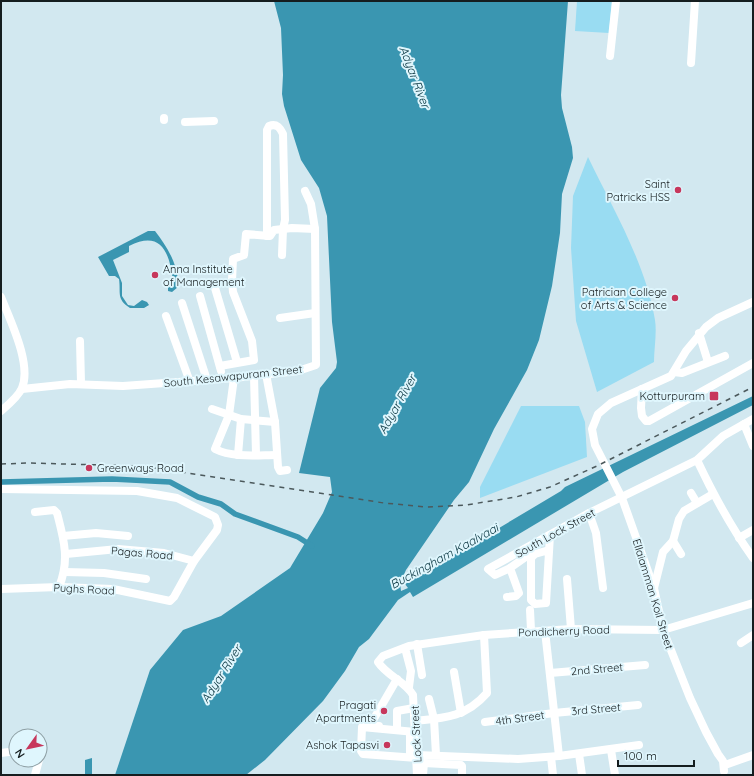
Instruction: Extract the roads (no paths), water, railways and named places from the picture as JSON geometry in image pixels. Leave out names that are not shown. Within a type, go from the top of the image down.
[{"type":"street","points":[[610,56],[616,1]]},
{"type":"street","points":[[691,63],[694,1]]},
{"type":"street","points":[[185,122],[214,121]]},
{"type":"street","points":[[267,236],[267,130],[272,125],[280,127],[283,134],[285,220],[283,229],[282,255]]},
{"type":"street","name":"South Kesawapuram Street","points":[[22,389],[81,384],[123,386],[190,382],[298,371],[316,365],[315,229],[311,204],[305,191]]},
{"type":"street","points":[[220,366],[254,360],[252,341],[233,292],[232,281],[233,260],[244,255],[246,234],[267,236],[272,235],[274,230],[292,228],[315,229]]},
{"type":"street","points":[[215,288],[237,362]]},
{"type":"street","points":[[200,296],[220,366],[222,379]]},
{"type":"street","points":[[1,297],[22,356],[24,374],[22,389],[1,411]]},
{"type":"street","points":[[725,356],[682,373],[674,372],[676,366],[699,333],[718,318],[753,302]]},
{"type":"street","points":[[182,303],[207,380]]},
{"type":"street","points":[[280,318],[315,313]]},
{"type":"street","points":[[166,316],[190,382]]},
{"type":"street","points":[[699,333],[708,362]]},
{"type":"street","points":[[80,341],[81,384]]},
{"type":"street","points":[[642,389],[642,416],[644,419],[649,421],[753,363]]},
{"type":"street","name":"Ellaiamman Koil Street","points":[[674,372],[669,377],[611,403],[598,414],[592,429],[595,445],[622,498],[654,588],[662,630],[690,698],[718,754],[722,758],[724,770]]},
{"type":"street","points":[[266,374],[275,422],[276,455],[279,469],[282,471],[287,470]]},
{"type":"street","points":[[254,376],[257,422],[256,455]]},
{"type":"street","points":[[234,378],[229,415],[215,449],[224,453],[238,455],[276,455]]},
{"type":"street","points":[[212,408],[242,419],[257,422],[275,422]]},
{"type":"street","points":[[238,455],[242,419]]},
{"type":"street","name":"South Lock Street","points":[[510,568],[495,575],[488,570],[589,513],[697,460],[723,436],[753,419]]},
{"type":"street","points":[[744,424],[753,446]]},
{"type":"street","points":[[697,460],[713,494],[739,538],[753,558]]},
{"type":"street","points":[[1,489],[137,491],[177,498],[210,514],[217,520],[217,530],[194,561]]},
{"type":"street","points":[[691,493],[697,503]]},
{"type":"street","points":[[654,588],[663,552],[673,541],[681,515],[684,511],[713,494]]},
{"type":"street","points":[[35,512],[56,511],[66,554],[65,572],[59,587]]},
{"type":"street","points":[[589,513],[596,533],[604,588]]},
{"type":"street","points":[[739,538],[753,530]]},
{"type":"street","points":[[63,536],[96,533],[128,536]]},
{"type":"street","points":[[549,550],[535,554],[531,558],[532,600],[535,604],[546,604],[550,535]]},
{"type":"street","points":[[673,541],[681,554]]},
{"type":"street","points":[[507,597],[516,596],[519,593],[510,568],[527,556],[531,546]]},
{"type":"street","name":"Pagas Road","points":[[66,554],[118,549],[164,553],[194,561]]},
{"type":"street","name":"Pughs Road","points":[[1,588],[59,587],[113,589],[170,601],[174,597],[194,561]]},
{"type":"street","points":[[65,572],[104,573],[146,580]]},
{"type":"street","points":[[567,579],[571,629]]},
{"type":"street","name":"Pondicherry Road","points":[[397,679],[381,668],[378,662],[383,656],[418,644],[529,630],[662,630],[753,603]]},
{"type":"street","points":[[529,630],[530,610]]},
{"type":"street","points":[[545,631],[560,756]]},
{"type":"street","points":[[741,643],[753,634]]},
{"type":"street","points":[[462,775],[461,765],[417,758],[363,754],[361,752],[362,727],[414,728],[434,719],[461,713],[473,708],[487,693],[484,635]]},
{"type":"street","points":[[418,644],[422,675]]},
{"type":"street","points":[[406,648],[411,670],[408,687],[397,679],[372,725],[414,728]]},
{"type":"street","name":"2nd Street","points":[[550,673],[645,665]]},
{"type":"street","points":[[454,672],[461,713]]},
{"type":"street","name":"Lock Street","points":[[408,687],[413,695],[417,775]]},
{"type":"street","points":[[429,699],[434,719],[436,755]]},
{"type":"street","name":"3rd Street","points":[[554,713],[638,705]]},
{"type":"street","points":[[397,727],[397,711],[414,708]]},
{"type":"street","name":"4th Street","points":[[485,722],[554,713]]},
{"type":"street","points":[[417,758],[436,755],[518,759],[579,754],[639,745]]},
{"type":"street","points":[[611,750],[615,775]]},
{"type":"street","points":[[579,754],[582,775]]},
{"type":"street","points":[[724,770],[753,755]]},
{"type":"street","points":[[551,757],[554,775]]},
{"type":"street","points":[[417,758],[423,775]]},
{"type":"water","name":"Adyar River","points":[[274,1],[568,1],[561,95],[562,108],[572,147],[573,158],[562,194],[560,233],[552,286],[539,340],[527,370],[494,429],[469,482],[454,500],[406,570],[400,583],[401,591],[408,588],[405,584],[561,491],[565,487],[753,396],[753,405],[623,472],[413,597],[410,592],[398,600],[369,639],[359,647],[345,671],[323,701],[265,760],[246,775],[115,775],[150,670],[183,630],[221,616],[290,568],[323,513],[332,492],[330,477],[299,473],[320,388],[336,368],[337,362],[332,322],[327,216],[319,188],[301,160],[284,106],[282,94],[283,75],[281,28]]},
{"type":"water","points":[[148,231],[155,231],[172,258],[177,272],[178,287],[172,292],[168,291],[168,288],[173,282],[172,272],[170,262],[162,247],[157,243],[149,241],[140,242],[129,246],[129,252],[113,260],[122,283],[122,296],[128,305],[134,306],[142,300],[147,302],[149,305],[144,308],[130,308],[121,299],[119,279],[115,276],[109,276],[98,257]]},
{"type":"water","points":[[92,758],[92,775],[85,775],[85,760]]},
{"type":"waterway","name":"Buckingham Kaalvaai","points":[[1,482],[112,479],[170,482],[198,497],[221,504],[235,514],[298,537],[312,546]]},
{"type":"railway","points":[[1,464],[28,463],[141,466],[384,503],[426,507],[466,505],[516,497],[550,487],[597,466],[753,387]]},
{"type":"place","name":"Saint Patricks HSS","points":[[678,190]]},
{"type":"place","name":"Anna Institute of Management","points":[[155,275]]},
{"type":"place","name":"Patrician College of Arts & Science","points":[[675,298]]},
{"type":"place","name":"Kotturpuram","points":[[714,396]]},
{"type":"place","name":"Greenways Road","points":[[89,468]]},
{"type":"place","name":"Pragati Apartments","points":[[384,711]]},
{"type":"place","name":"Ashok Tapasvi","points":[[387,745]]}]
